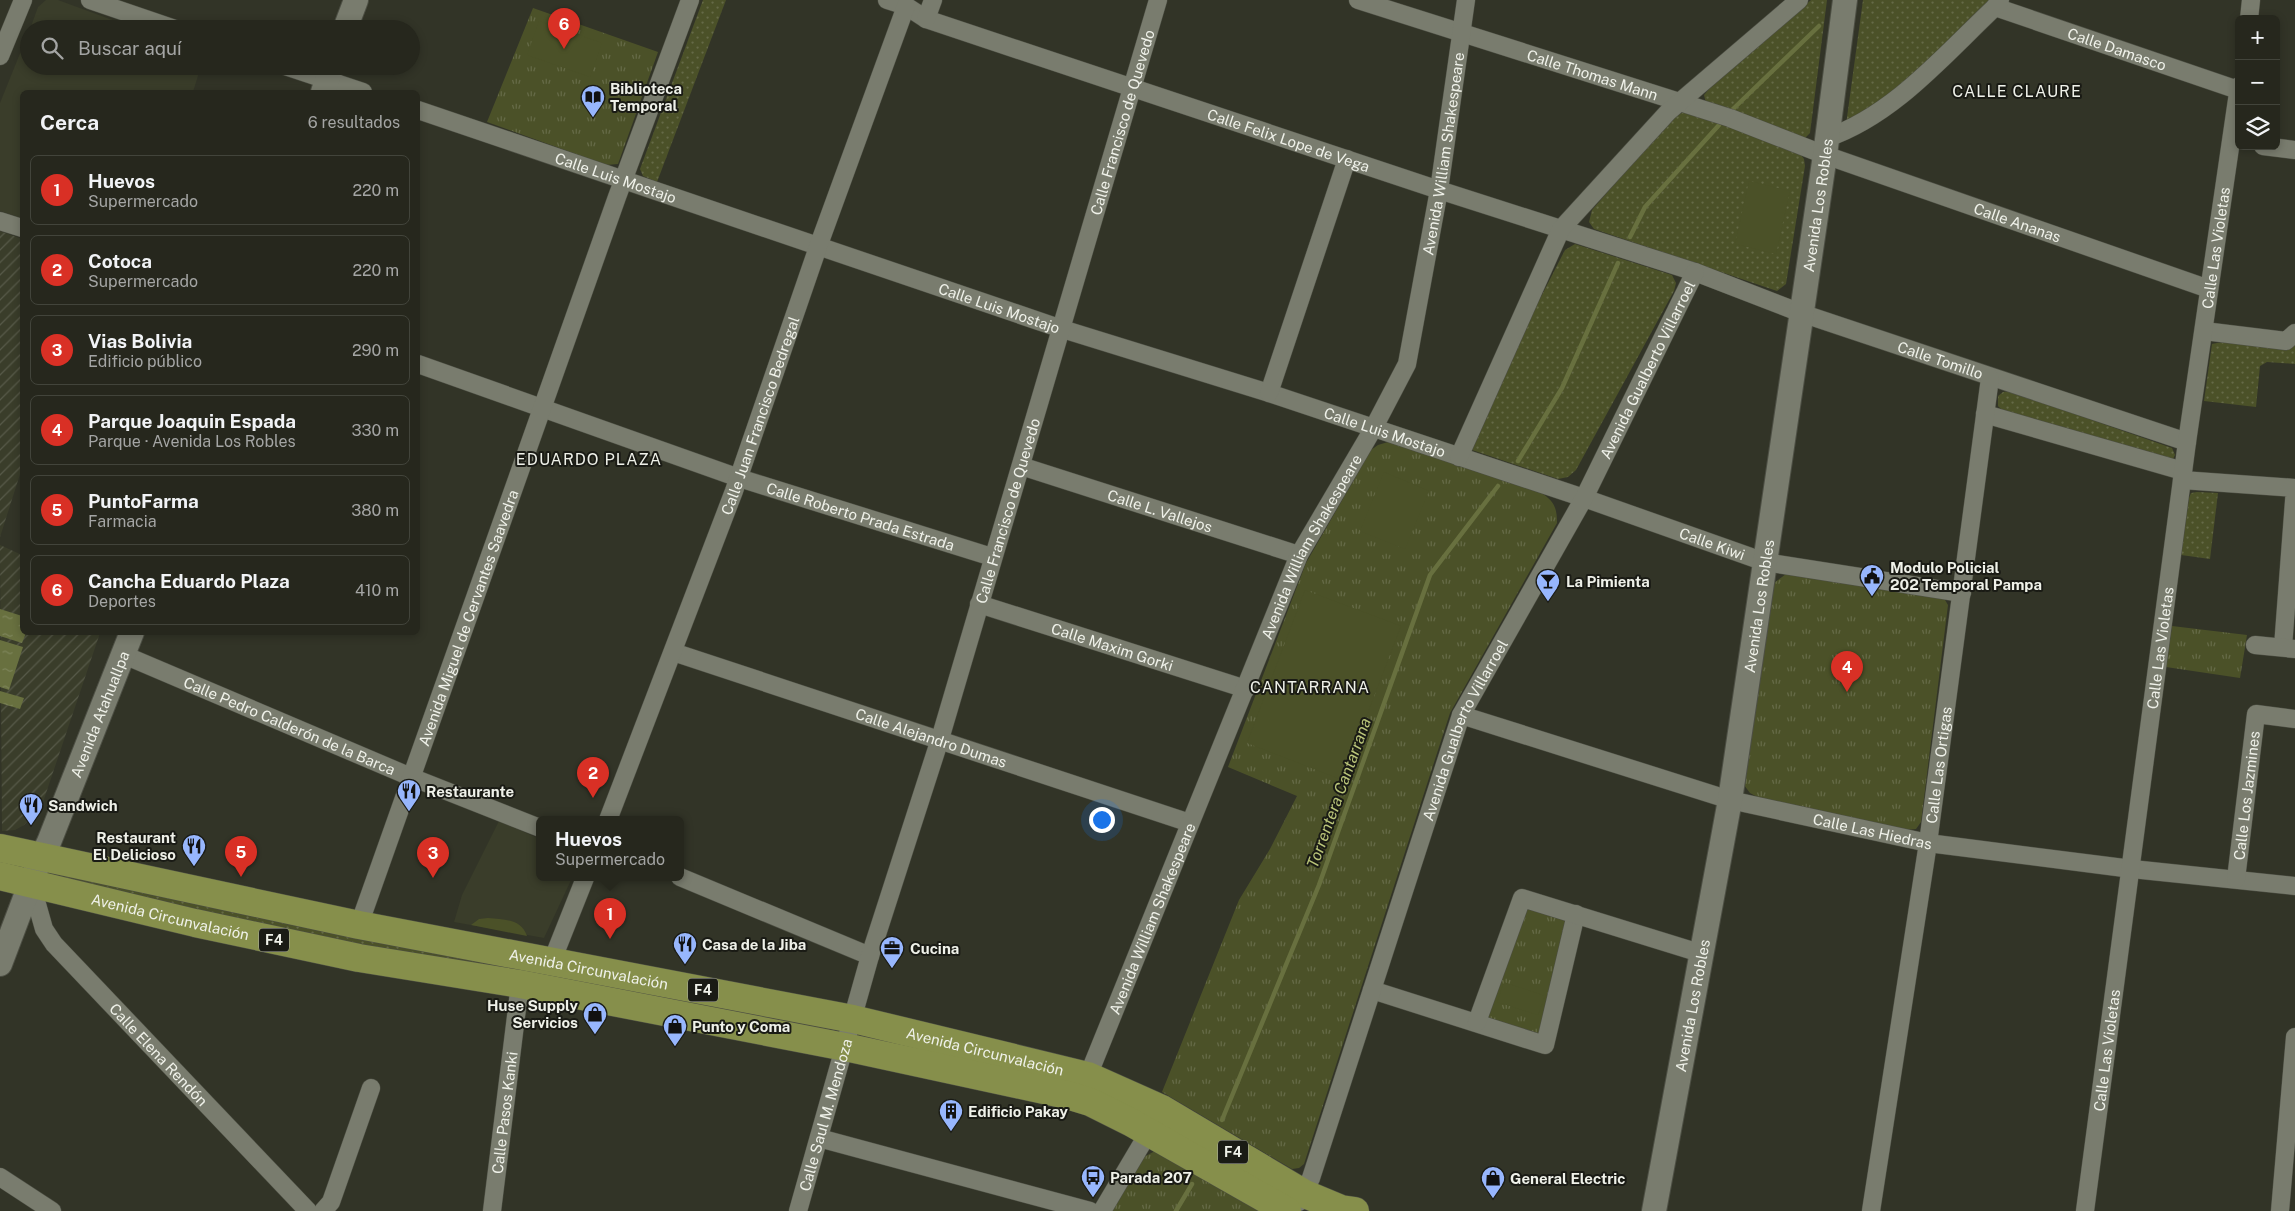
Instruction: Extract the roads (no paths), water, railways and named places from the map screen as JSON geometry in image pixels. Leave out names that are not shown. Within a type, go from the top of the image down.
[{"type":"highway","name":"Avenida Circunvalación","points":[[0,848],[359,925],[853,1019],[1088,1076],[1162,1109],[1295,1205]]},
{"type":"highway","name":"Avenida Circunvalación","points":[[0,876],[196,924],[359,958],[520,984],[844,1047],[1067,1096],[1090,1102],[1148,1133],[1295,1205],[1355,1211]]},
{"type":"main road","points":[[348,20],[356,0]]},
{"type":"main road","name":"Avenida Los Robles","points":[[1654,1211],[1730,800],[1826,147],[1845,0]]},
{"type":"main road","name":"Avenida Atahuallpa","points":[[0,964],[30,883],[40,858],[50,842],[131,635]]},
{"type":"street","points":[[0,56],[23,0]]},
{"type":"street","points":[[90,0],[149,20]]},
{"type":"street","name":"Avenida Miguel de Cervantes Saavedra","points":[[359,925],[623,179],[690,0]]},
{"type":"street","name":"Calle Felix Lope de Vega","points":[[887,0],[906,6],[926,19],[1438,190],[1695,272]]},
{"type":"street","points":[[926,19],[932,0]]},
{"type":"street","name":"Calle Francisco de Quevedo","points":[[853,1019],[870,956],[940,739],[992,557],[1021,466],[1059,328],[1158,0]]},
{"type":"street","name":"Calle Thomas Mann","points":[[1358,0],[1460,34],[1826,147]]},
{"type":"street","name":"Avenida William Shakespeare","points":[[1088,1076],[1299,555],[1373,429],[1406,364],[1438,190],[1466,0]]},
{"type":"street","points":[[1459,457],[1561,229],[1668,112],[1799,0]]},
{"type":"street","points":[[2249,15],[2251,0]]},
{"type":"street","points":[[1826,147],[1886,108],[1997,4]]},
{"type":"street","name":"Calle Damasco","points":[[1997,4],[2235,89]]},
{"type":"street","name":"Calle Juan Francisco Bedregal","points":[[610,816],[739,478],[818,247],[906,6]]},
{"type":"street","points":[[312,75],[358,90]]},
{"type":"street","name":"Calle Luis Mostajo","points":[[420,111],[1059,328],[1270,393],[1584,498]]},
{"type":"street","name":"Calle Las Violetas","points":[[2085,1211],[2132,869],[2187,442],[2209,289],[2235,143]]},
{"type":"street","name":"Calle Ananas","points":[[1826,147],[2209,289]]},
{"type":"street","points":[[2280,148],[2295,150]]},
{"type":"street","points":[[1270,393],[1347,159]]},
{"type":"street","points":[[0,221],[20,227]]},
{"type":"street","name":"Calle Tomillo","points":[[1695,272],[1801,313],[1990,378],[2187,442]]},
{"type":"street","name":"Avenida Gualberto Villarroel","points":[[1295,1205],[1372,990],[1461,715],[1584,498],[1695,272]]},
{"type":"street","points":[[2204,331],[2286,341],[2295,333]]},
{"type":"street","name":"Calle Roberto Prada Estrada","points":[[420,365],[739,478],[992,557]]},
{"type":"street","name":"Calle Las Ortigas","points":[[1871,1211],[1928,843],[1990,378]]},
{"type":"street","points":[[1985,414],[2183,475],[2295,488],[2289,648],[2255,645]]},
{"type":"street","name":"Calle L. Vallejos","points":[[1021,466],[1299,555]]},
{"type":"street","name":"Calle Kiwi","points":[[1584,498],[1765,562],[1962,593]]},
{"type":"street","name":"Calle Maxim Gorki","points":[[979,604],[1246,689]]},
{"type":"street","name":"Calle Alejandro Dumas","points":[[673,652],[1190,823]]},
{"type":"street","name":"Calle Pedro Calderón de la Barca","points":[[124,655],[411,777],[536,826]]},
{"type":"street","name":"Calle Los Jazmines","points":[[2236,878],[2256,714],[2295,718]]},
{"type":"street","name":"Calle Las Hiedras","points":[[1461,715],[1730,800],[1928,843],[2132,869],[2236,878],[2295,886]]},
{"type":"street","points":[[684,878],[870,956]]},
{"type":"street","points":[[552,961],[584,881]]},
{"type":"street","name":"Calle Elena Rendón","points":[[30,883],[44,929],[54,944],[308,1211]]},
{"type":"street","points":[[1477,1022],[1522,898],[1703,954]]},
{"type":"street","points":[[1372,990],[1477,1022],[1544,1046],[1576,914]]},
{"type":"street","name":"Calle Pasos Kanki","points":[[492,1211],[520,984]]},
{"type":"street","name":"Calle Saul M. Mendoza","points":[[798,1211],[853,1019]]},
{"type":"street","points":[[2280,1211],[2295,1037]]},
{"type":"street","points":[[323,1211],[331,1202],[371,1088]]},
{"type":"street","points":[[1102,1211],[1162,1109]]},
{"type":"street","points":[[819,1138],[1090,1211]]},
{"type":"street","points":[[0,1177],[52,1211]]},
{"type":"water","points":[[0,609],[20,615],[20,635],[25,635],[22,643],[0,636]]},
{"type":"water","points":[[0,640],[23,647],[9,690],[0,687]]},
{"type":"water","points":[[0,691],[24,698],[20,709],[0,703]]},
{"type":"waterway","name":"Torrentera Cantarrana","points":[[1732,110],[1819,26]]},
{"type":"waterway","name":"Torrentera Cantarrana","points":[[1630,237],[1645,207],[1719,125]]},
{"type":"waterway","name":"Torrentera Cantarrana","points":[[1518,461],[1562,388],[1618,263]]},
{"type":"waterway","name":"Torrentera Cantarrana","points":[[1222,1120],[1319,885],[1430,575],[1498,486]]},
{"type":"waterway","name":"Torrentera Cantarrana","points":[[1176,1211],[1192,1184]]},
{"type":"place","name":"Cancha Eduardo Plaza","points":[[564,49]]},
{"type":"place","name":"Biblioteca Temporal","points":[[593,118]]},
{"type":"place","name":"Modulo Policial 202 Temporal Pampa","points":[[1872,597]]},
{"type":"place","name":"La Pimienta","points":[[1548,602]]},
{"type":"place","name":"Parque Joaquin Espada","points":[[1847,692]]},
{"type":"place","name":"Cotoca","points":[[593,798]]},
{"type":"place","name":"Restaurante","points":[[409,812]]},
{"type":"place","name":"Sandwich","points":[[31,826]]},
{"type":"place","name":"Restaurant El Delicioso","points":[[194,867]]},
{"type":"place","name":"PuntoFarma","points":[[241,877]]},
{"type":"place","name":"Vias Bolivia","points":[[433,878]]},
{"type":"place","name":"Huevos","points":[[610,939]]},
{"type":"place","name":"Casa de la Jiba","points":[[685,965]]},
{"type":"place","name":"Cucina","points":[[892,969]]},
{"type":"place","name":"Huse Supply Servicios","points":[[595,1035]]},
{"type":"place","name":"Punto y Coma","points":[[675,1047]]},
{"type":"place","name":"Edificio Pakay","points":[[951,1132]]},
{"type":"place","name":"Parada 207","points":[[1093,1198]]},
{"type":"place","name":"General Electric","points":[[1493,1199]]},
{"type":"district","name":"CALLE CLAURE","points":[[2017,91]]},
{"type":"district","name":"EDUARDO PLAZA","points":[[589,459]]},
{"type":"district","name":"CANTARRANA","points":[[1310,687]]}]
